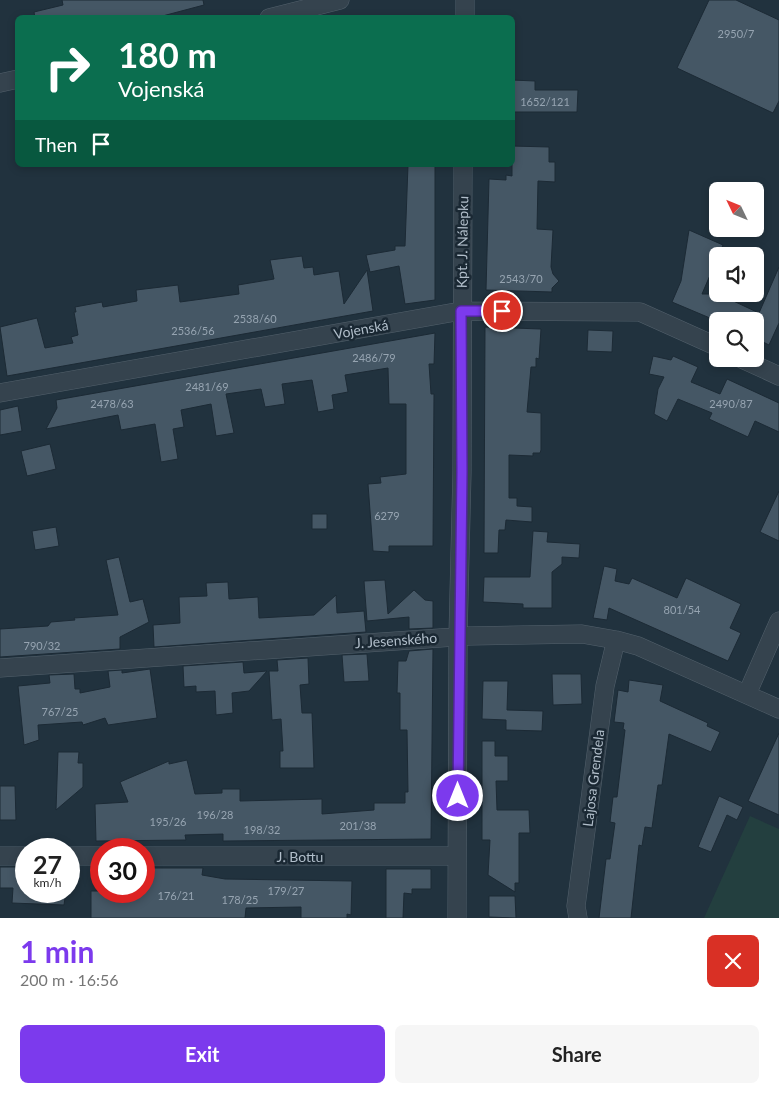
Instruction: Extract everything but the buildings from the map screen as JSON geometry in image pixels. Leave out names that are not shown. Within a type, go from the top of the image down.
[{"type":"street","points":[[281,15],[340,0]]},
{"type":"street","points":[[465,0],[465,15]]},
{"type":"street","points":[[0,83],[15,80]]},
{"type":"street","name":"Kpt. J. Nálepku","points":[[456,918],[458,636],[462,472],[461,311],[463,167]]},
{"type":"street","name":"Vojenská","points":[[0,393],[461,311],[640,312],[709,343]]},
{"type":"street","points":[[759,367],[779,376]]},
{"type":"street","points":[[747,694],[779,621]]},
{"type":"street","name":"J. Jesenského","points":[[0,668],[458,636],[582,634],[638,646],[779,709]]},
{"type":"street","name":"Lajosa Grendela","points":[[578,918],[576,906],[605,686],[616,640]]},
{"type":"street","points":[[0,856],[15,856]]},
{"type":"street","name":"J. Bottu","points":[[155,856],[457,856]]},
{"type":"green space","points":[[750,816],[779,829],[779,918],[704,918]]},
{"type":"route","points":[[458,796],[458,636],[460,621],[462,472],[461,311],[502,311]]}]
